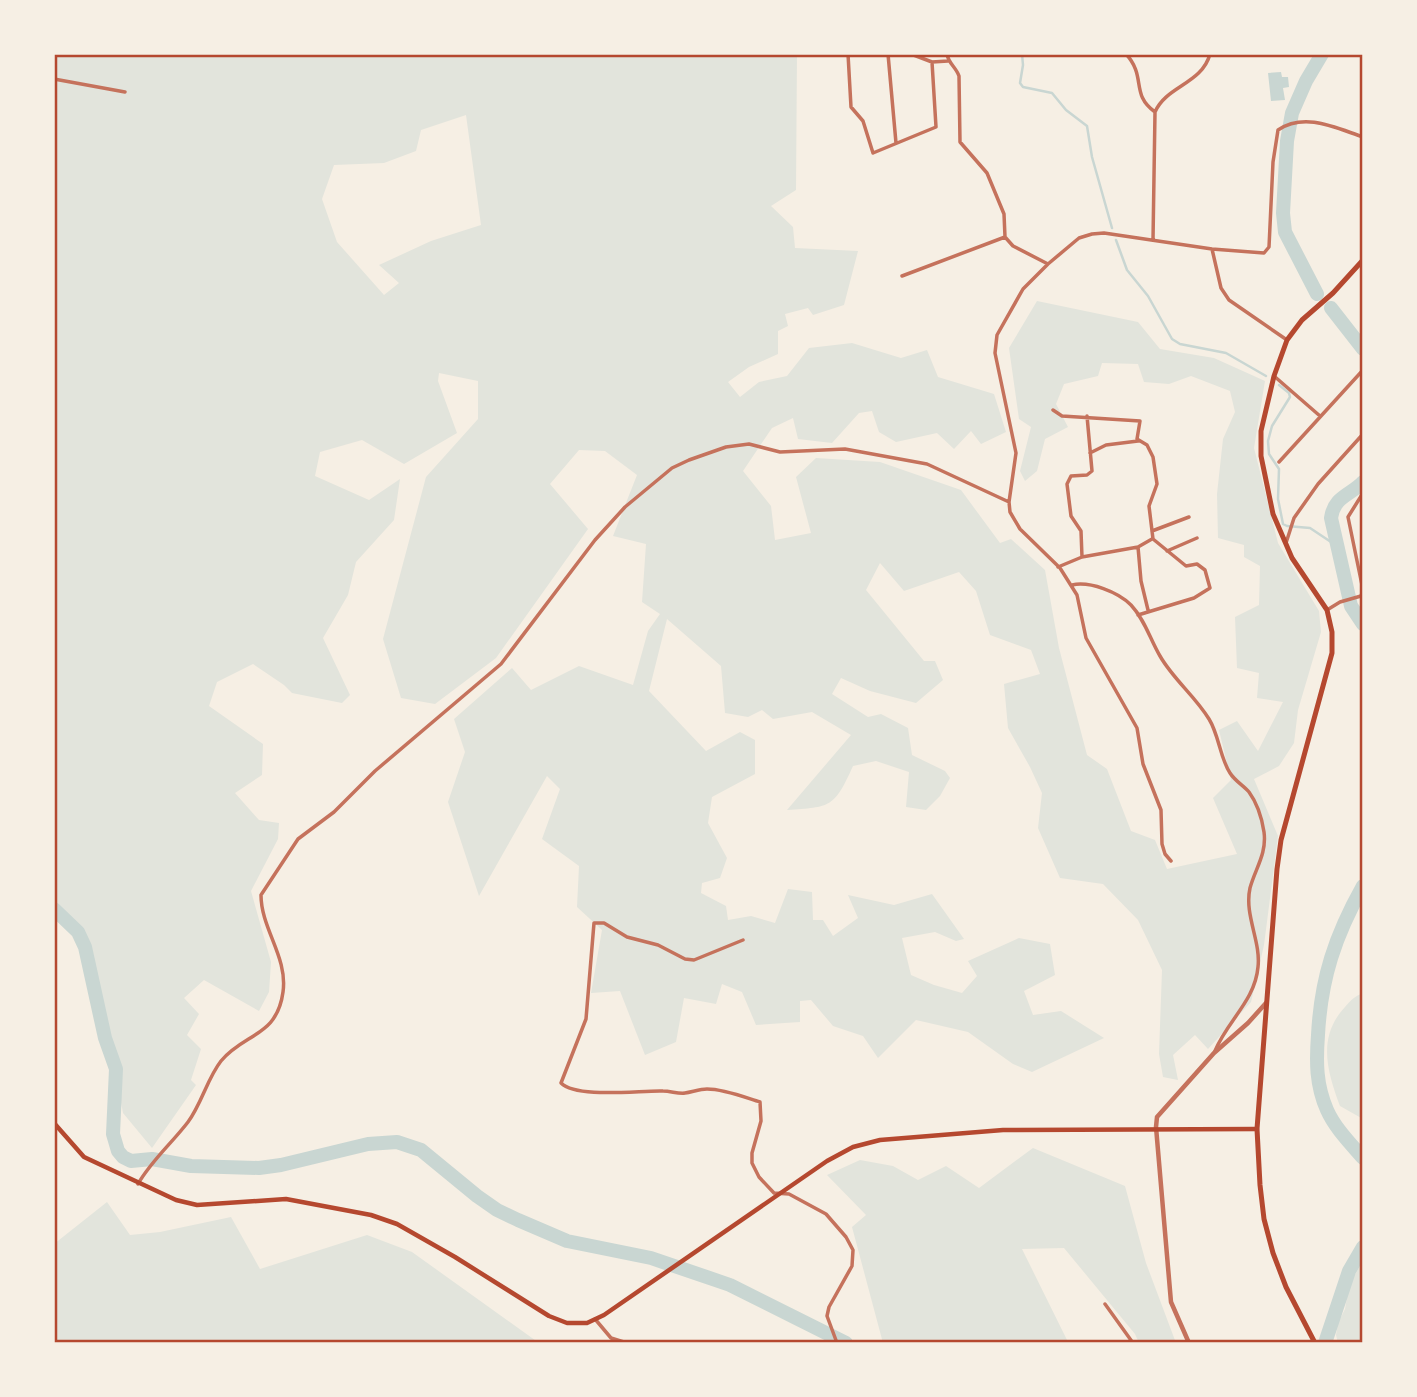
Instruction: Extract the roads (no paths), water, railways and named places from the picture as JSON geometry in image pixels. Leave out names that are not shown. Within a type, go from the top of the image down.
[{"type":"highway","points":[[1313,1340],[1279,1270],[1268,1236],[1260,1185],[1257,1129],[1281,840],[1332,653],[1332,632],[1327,610],[1292,558],[1273,514],[1261,456],[1261,431],[1274,376],[1287,340],[1302,320],[1333,293],[1363,260]]},
{"type":"main road","points":[[54,1124],[85,1157],[176,1200],[197,1205],[286,1199],[371,1215],[397,1224],[550,1316],[567,1323],[587,1323],[595,1320],[827,1161],[853,1147],[880,1140],[1003,1129],[1257,1129]]},
{"type":"street","points":[[848,54],[851,107],[863,121],[873,153],[936,127],[932,62]]},
{"type":"street","points":[[888,54],[896,144]]},
{"type":"street","points":[[911,54],[932,62],[948,61]]},
{"type":"street","points":[[947,54],[948,61],[959,76],[960,142],[987,173],[1004,214],[1005,237],[1013,246],[1048,264]]},
{"type":"street","points":[[1126,54],[1138,70],[1141,98],[1155,112]]},
{"type":"street","points":[[1153,240],[1155,112],[1163,99],[1198,75],[1208,62],[1210,54]]},
{"type":"street","points":[[54,79],[125,92]]},
{"type":"street","points":[[1171,861],[1162,844],[1161,810],[1143,764],[1138,728],[1086,638],[1081,607],[1072,584],[1020,529],[1010,512],[1016,453],[995,353],[997,335],[1023,289],[1079,238],[1104,233],[1212,249],[1262,253],[1268,249],[1275,135],[1278,130],[1295,123],[1314,122],[1363,137]]},
{"type":"street","points":[[902,276],[1005,237]]},
{"type":"street","points":[[1212,249],[1222,288],[1230,300],[1287,340]]},
{"type":"street","points":[[1279,462],[1363,370]]},
{"type":"street","points":[[1274,376],[1320,416]]},
{"type":"street","points":[[1053,410],[1062,416],[1140,421],[1138,441]]},
{"type":"street","points":[[1082,557],[1081,531],[1071,516],[1067,480],[1071,476],[1091,473],[1087,416]]},
{"type":"street","points":[[1286,544],[1292,522],[1318,484],[1363,435]]},
{"type":"street","points":[[1090,453],[1106,445],[1138,441],[1146,445],[1152,452],[1157,484],[1149,506],[1153,539],[1186,566],[1201,565],[1209,580],[1210,588],[1194,598],[1138,615]]},
{"type":"street","points":[[138,1184],[144,1172],[154,1164],[188,1121],[222,1060],[264,1030],[277,1013],[283,995],[283,968],[264,919],[261,894],[298,838],[334,812],[375,771],[501,663],[595,540],[625,507],[672,468],[726,447],[748,444],[780,452],[845,449],[927,464],[1009,502]]},
{"type":"street","points":[[1327,610],[1340,602],[1361,596],[1363,590],[1349,517],[1363,493]]},
{"type":"street","points":[[1151,531],[1189,517]]},
{"type":"street","points":[[1166,551],[1197,538]]},
{"type":"street","points":[[1058,567],[1082,557],[1138,547],[1153,539]]},
{"type":"street","points":[[1138,547],[1141,581],[1148,610]]},
{"type":"street","points":[[1072,584],[1115,594],[1129,603],[1161,657],[1209,720],[1230,773],[1251,794],[1258,809],[1264,834],[1263,856],[1250,887],[1249,906],[1259,966],[1254,988],[1214,1053]]},
{"type":"street","points":[[743,940],[694,960],[685,959],[657,945],[627,936],[604,923],[594,923],[586,1019],[561,1083],[566,1088],[575,1090],[626,1093],[665,1090],[682,1094],[707,1089],[760,1102],[761,1121],[752,1153],[752,1163],[759,1177],[774,1193],[789,1195],[825,1214],[846,1237],[853,1250],[852,1266],[829,1307],[827,1316],[837,1343]]},
{"type":"street","points":[[1189,1343],[1171,1301],[1157,1117],[1214,1053],[1248,1023],[1266,1002]]},
{"type":"street","points":[[1105,1304],[1133,1343]]},
{"type":"street","points":[[595,1320],[611,1338],[627,1343]]},
{"type":"waterway","points":[[1022,54],[1020,83],[1023,87],[1052,93],[1066,110],[1087,126],[1092,157],[1112,228]]},
{"type":"waterway","points":[[1317,294],[1285,232],[1283,213],[1287,141],[1292,113],[1322,54]]},
{"type":"waterway","points":[[1116,240],[1127,270],[1148,296],[1172,339],[1180,344],[1226,353],[1266,376]]},
{"type":"waterway","points":[[1331,308],[1363,349]]},
{"type":"waterway","points":[[1279,385],[1290,397],[1272,426],[1268,441],[1269,454],[1279,469],[1278,499],[1283,524],[1310,528],[1337,546]]},
{"type":"waterway","points":[[1363,482],[1339,500],[1331,518],[1351,606],[1363,624]]},
{"type":"waterway","points":[[1363,886],[1337,940],[1326,976],[1317,1055],[1319,1082],[1330,1117],[1363,1158]]},
{"type":"waterway","points":[[54,909],[78,932],[85,947],[105,1038],[116,1069],[113,1134],[118,1151],[123,1157],[131,1161],[152,1159],[191,1166],[259,1168],[368,1144],[397,1142],[421,1150],[477,1196],[518,1220],[567,1241],[651,1258],[730,1285],[846,1343]]},
{"type":"waterway","points":[[1325,1343],[1349,1271],[1363,1247]]}]
